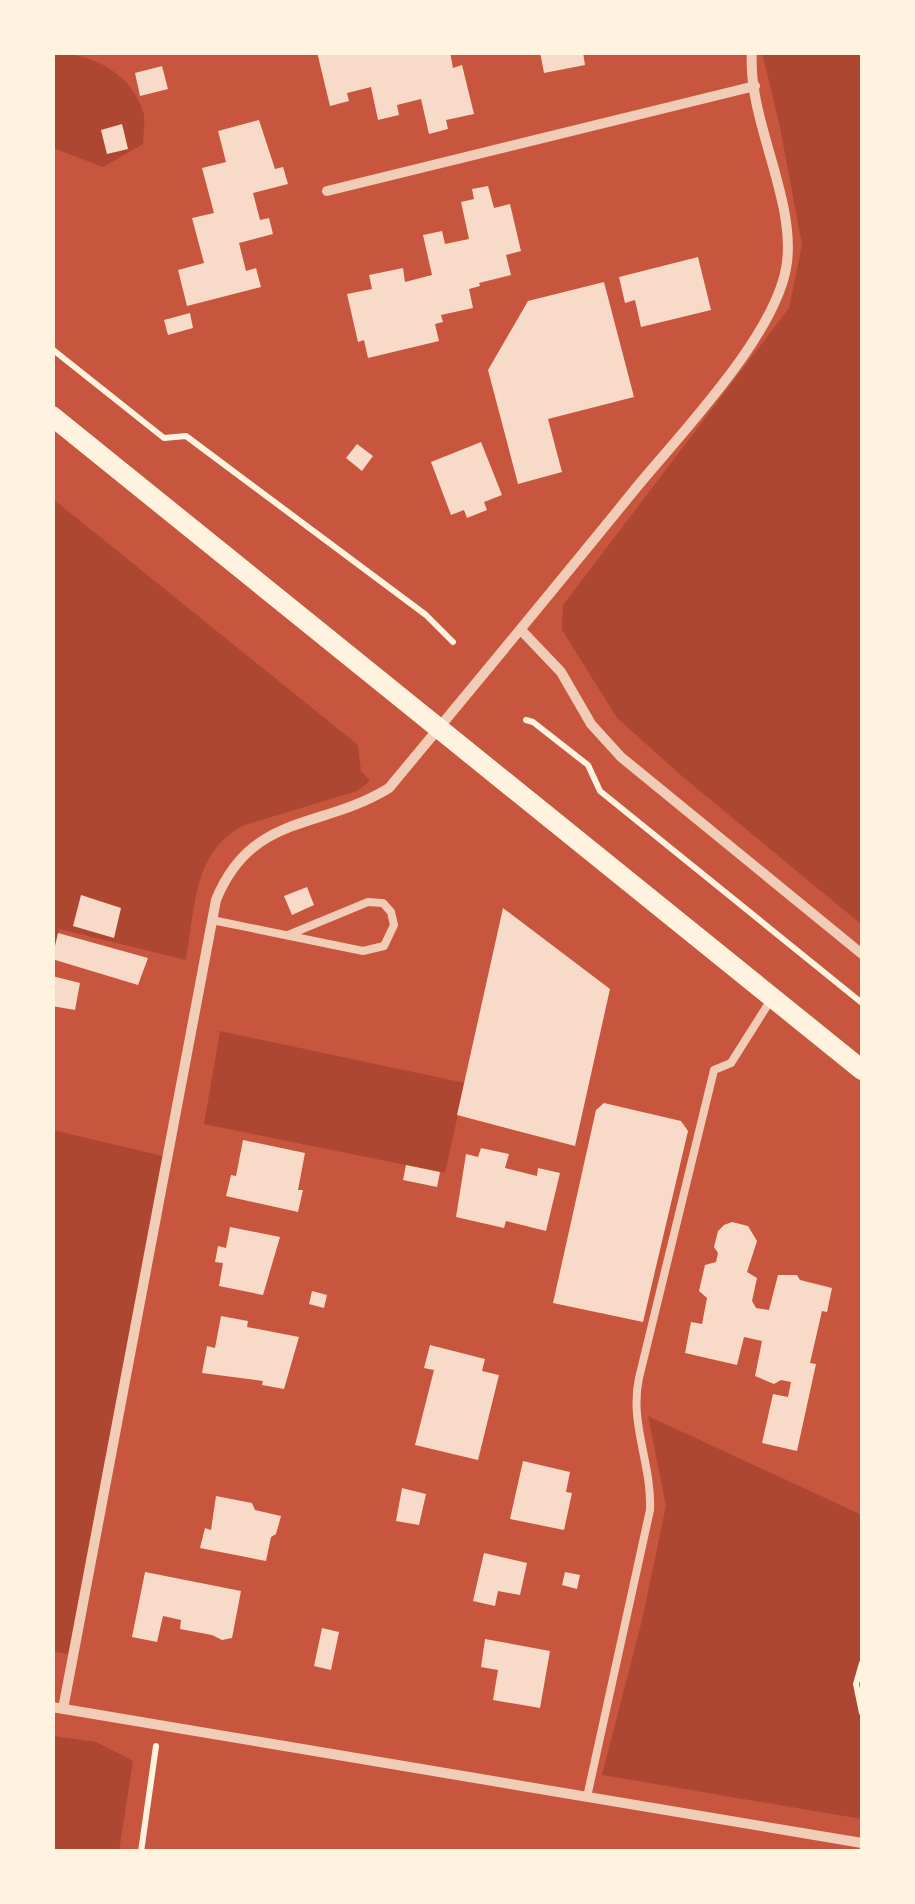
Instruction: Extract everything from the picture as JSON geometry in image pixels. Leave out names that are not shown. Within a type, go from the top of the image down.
[{"type":"main road","points":[[52,416],[862,1070]]},
{"type":"street","points":[[752,52],[754,86],[785,227],[788,259],[776,304],[724,380],[390,788],[371,799],[272,834],[248,849],[226,876],[212,920],[58,1708],[862,1842]]},
{"type":"street","points":[[327,190],[754,86]]},
{"type":"street","points":[[521,630],[561,672],[591,724],[622,758],[862,954]]},
{"type":"lane","points":[[212,920],[288,936],[363,951],[384,946],[394,924],[391,912],[376,901],[288,936]]},
{"type":"lane","points":[[586,1797],[650,1510],[651,1490],[634,1401],[639,1378],[714,1070],[731,1063],[773,997]]},
{"type":"path","points":[[52,349],[164,438],[186,436],[426,615],[453,642]]},
{"type":"path","points":[[526,720],[534,722],[588,765],[600,791],[862,1003]]},
{"type":"path","points":[[862,1663],[856,1684],[862,1713]]},
{"type":"path","points":[[140,1852],[159,1724]]},
{"type":"shaded area","points":[[52,53],[94,61],[129,86],[143,111],[143,144],[103,167],[53,148]]},
{"type":"shaded area","points":[[762,53],[862,53],[862,925],[617,718],[562,630],[563,605],[789,308],[802,245]]},
{"type":"shaded area","points":[[53,499],[358,745],[361,771],[370,781],[357,791],[245,825],[228,836],[215,849],[199,883],[186,960],[59,929],[53,959]]},
{"type":"shaded area","points":[[220,1031],[465,1083],[445,1173],[204,1124]]},
{"type":"shaded area","points":[[53,1130],[167,1157],[71,1655],[53,1651]]},
{"type":"shaded area","points":[[648,1416],[862,1515],[862,1819],[602,1775],[642,1620],[666,1506]]},
{"type":"shaded area","points":[[53,1736],[96,1742],[133,1761],[119,1851],[53,1851]]},
{"type":"building","points":[[317,52],[450,52],[453,68],[462,65],[474,114],[446,120],[448,129],[429,134],[421,99],[397,105],[399,115],[378,120],[371,87],[347,93],[349,101],[330,106]]},
{"type":"building","points":[[540,52],[583,52],[585,65],[544,73]]},
{"type":"building","points":[[162,66],[168,89],[140,96],[135,73]]},
{"type":"building","points":[[259,120],[275,169],[283,167],[288,184],[253,193],[260,220],[269,218],[273,234],[239,243],[246,271],[256,268],[261,287],[187,306],[178,270],[204,263],[192,218],[214,213],[202,168],[226,162],[218,131]]},
{"type":"building","points":[[122,124],[128,149],[107,154],[101,130]]},
{"type":"building","points":[[488,186],[494,208],[510,204],[521,251],[506,255],[511,275],[469,289],[473,308],[441,315],[443,322],[435,324],[439,341],[368,358],[364,340],[358,342],[347,294],[372,289],[369,275],[403,268],[405,282],[432,275],[423,235],[442,231],[445,244],[469,239],[461,202],[474,199],[472,189]]},
{"type":"building","points":[[698,257],[711,310],[641,327],[635,300],[625,303],[619,277]]},
{"type":"building","points":[[604,282],[634,397],[548,419],[562,472],[518,484],[488,370],[528,301]]},
{"type":"building","points":[[190,313],[193,328],[168,335],[164,320]]},
{"type":"building","points":[[481,442],[502,495],[484,502],[487,510],[467,518],[464,510],[451,515],[431,462]]},
{"type":"building","points":[[357,444],[373,456],[362,471],[346,458]]},
{"type":"building","points":[[307,887],[314,905],[292,915],[284,896]]},
{"type":"building","points":[[81,895],[121,908],[114,938],[73,926]]},
{"type":"building","points":[[503,908],[610,989],[575,1146],[457,1115]]},
{"type":"building","points":[[58,933],[148,958],[138,985],[52,959]]},
{"type":"building","points":[[52,976],[80,983],[75,1010],[52,1006]]},
{"type":"building","points":[[604,1103],[681,1121],[688,1131],[643,1322],[553,1303],[596,1110]]},
{"type":"building","points":[[243,1140],[305,1153],[298,1212],[226,1196],[231,1175],[236,1176]]},
{"type":"building","points":[[481,1148],[509,1154],[505,1168],[537,1176],[538,1168],[560,1173],[546,1231],[506,1221],[504,1228],[456,1217],[466,1154],[478,1157]]},
{"type":"building","points":[[406,1165],[440,1172],[437,1187],[403,1180]]},
{"type":"building","points":[[732,1222],[748,1226],[757,1241],[747,1272],[757,1278],[752,1301],[756,1308],[769,1310],[778,1275],[797,1275],[800,1280],[832,1288],[827,1312],[822,1311],[810,1363],[816,1364],[797,1451],[762,1443],[773,1394],[788,1397],[791,1382],[781,1380],[774,1384],[755,1376],[762,1341],[744,1337],[737,1365],[685,1353],[691,1322],[702,1324],[707,1298],[699,1291],[705,1265],[716,1262],[718,1231]]},
{"type":"building","points":[[230,1227],[280,1237],[263,1295],[219,1286],[223,1263],[215,1262],[218,1246],[226,1248]]},
{"type":"building","points":[[312,1291],[327,1295],[324,1308],[309,1304]]},
{"type":"building","points":[[221,1316],[248,1321],[247,1327],[299,1337],[284,1389],[262,1385],[263,1381],[202,1373],[207,1346],[215,1348]]},
{"type":"building","points":[[430,1345],[485,1359],[482,1371],[499,1375],[478,1460],[415,1445],[434,1370],[424,1368]]},
{"type":"building","points":[[523,1461],[570,1472],[566,1492],[572,1493],[564,1530],[510,1519]]},
{"type":"building","points":[[402,1488],[426,1494],[419,1525],[396,1521]]},
{"type":"building","points":[[216,1496],[252,1503],[255,1510],[281,1516],[266,1561],[200,1548],[205,1528],[211,1530]]},
{"type":"building","points":[[484,1553],[527,1563],[520,1595],[498,1591],[495,1606],[473,1601]]},
{"type":"building","points":[[145,1572],[241,1591],[232,1638],[222,1640],[180,1629],[181,1620],[163,1616],[157,1642],[132,1637]]},
{"type":"building","points":[[565,1572],[580,1575],[577,1589],[562,1585]]},
{"type":"building","points":[[322,1628],[339,1632],[331,1670],[314,1666]]},
{"type":"building","points":[[485,1639],[550,1651],[540,1708],[493,1700],[498,1670],[481,1667]]}]
